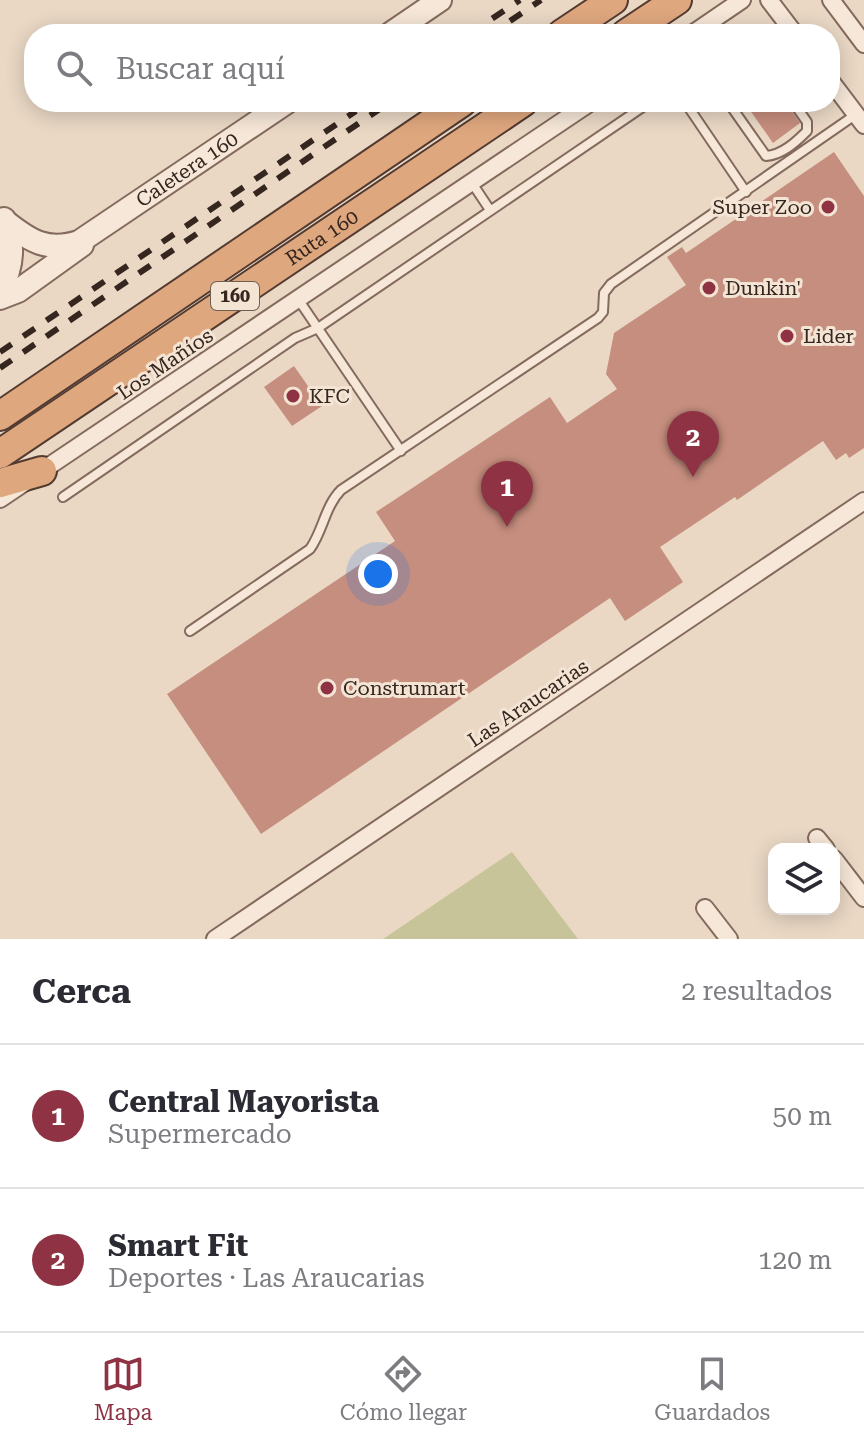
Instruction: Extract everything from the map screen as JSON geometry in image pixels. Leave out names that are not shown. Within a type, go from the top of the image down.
[{"type":"highway","points":[[577,24],[613,0]]},
{"type":"highway","points":[[641,24],[677,0]]},
{"type":"highway","name":"Ruta 160","points":[[0,416],[447,112]]},
{"type":"highway","name":"Ruta 160","points":[[0,454],[508,112]]},
{"type":"highway","points":[[0,483],[42,471]]},
{"type":"street","points":[[405,24],[440,0]]},
{"type":"street","points":[[707,24],[742,0]]},
{"type":"street","points":[[769,0],[787,24]]},
{"type":"street","points":[[831,0],[864,44]]},
{"type":"street","points":[[840,92],[861,116]]},
{"type":"street","name":"Caletera 160","points":[[3,217],[26,238],[47,245],[68,245],[88,236],[272,112]]},
{"type":"street","name":"Los Mañíos","points":[[0,499],[576,112]]},
{"type":"street","points":[[0,290],[11,263],[12,249],[3,217]]},
{"type":"street","name":"Caletera 160","points":[[0,298],[18,291],[69,256],[88,236]]},
{"type":"street","name":"Las Araucarias","points":[[215,939],[864,501]]},
{"type":"street","points":[[840,867],[864,898]]},
{"type":"street","points":[[705,908],[729,939]]},
{"type":"lane","points":[[63,497],[295,338],[318,328],[635,112]]},
{"type":"lane","points":[[692,112],[746,192]]},
{"type":"lane","points":[[735,112],[766,156],[775,155],[807,131],[807,122],[800,112]]},
{"type":"lane","points":[[190,631],[310,549],[334,498],[341,490],[598,318],[603,312],[604,293],[611,284],[861,116]]},
{"type":"lane","points":[[471,182],[490,210]]},
{"type":"lane","points":[[298,299],[401,451]]},
{"type":"shaded area","points":[[512,852],[578,939],[383,939]]},
{"type":"building","points":[[751,112],[792,112],[800,123],[773,143]]},
{"type":"building","points":[[834,152],[864,196],[864,448],[849,458],[846,453],[836,460],[823,441],[737,500],[735,497],[660,547],[683,582],[625,621],[610,598],[261,834],[167,694],[395,541],[376,512],[550,397],[567,423],[617,389],[606,374],[614,333],[686,285],[667,257],[682,247],[686,253]]},
{"type":"building","name":"KFC","points":[[294,366],[322,406],[292,426],[264,387]]},
{"type":"railway","points":[[484,24],[520,0]]},
{"type":"railway","points":[[510,21],[541,0]]},
{"type":"railway","points":[[0,352],[355,112]]},
{"type":"railway","points":[[0,368],[375,112]]},
{"type":"place","name":"Super Zoo","points":[[828,207]]},
{"type":"place","name":"Dunkin'","points":[[709,288]]},
{"type":"place","name":"Lider","points":[[787,336]]},
{"type":"place","name":"KFC","points":[[293,396]]},
{"type":"place","name":"Smart Fit","points":[[693,477]]},
{"type":"place","name":"Central Mayorista","points":[[507,527]]},
{"type":"place","name":"Construmart","points":[[327,688]]}]
